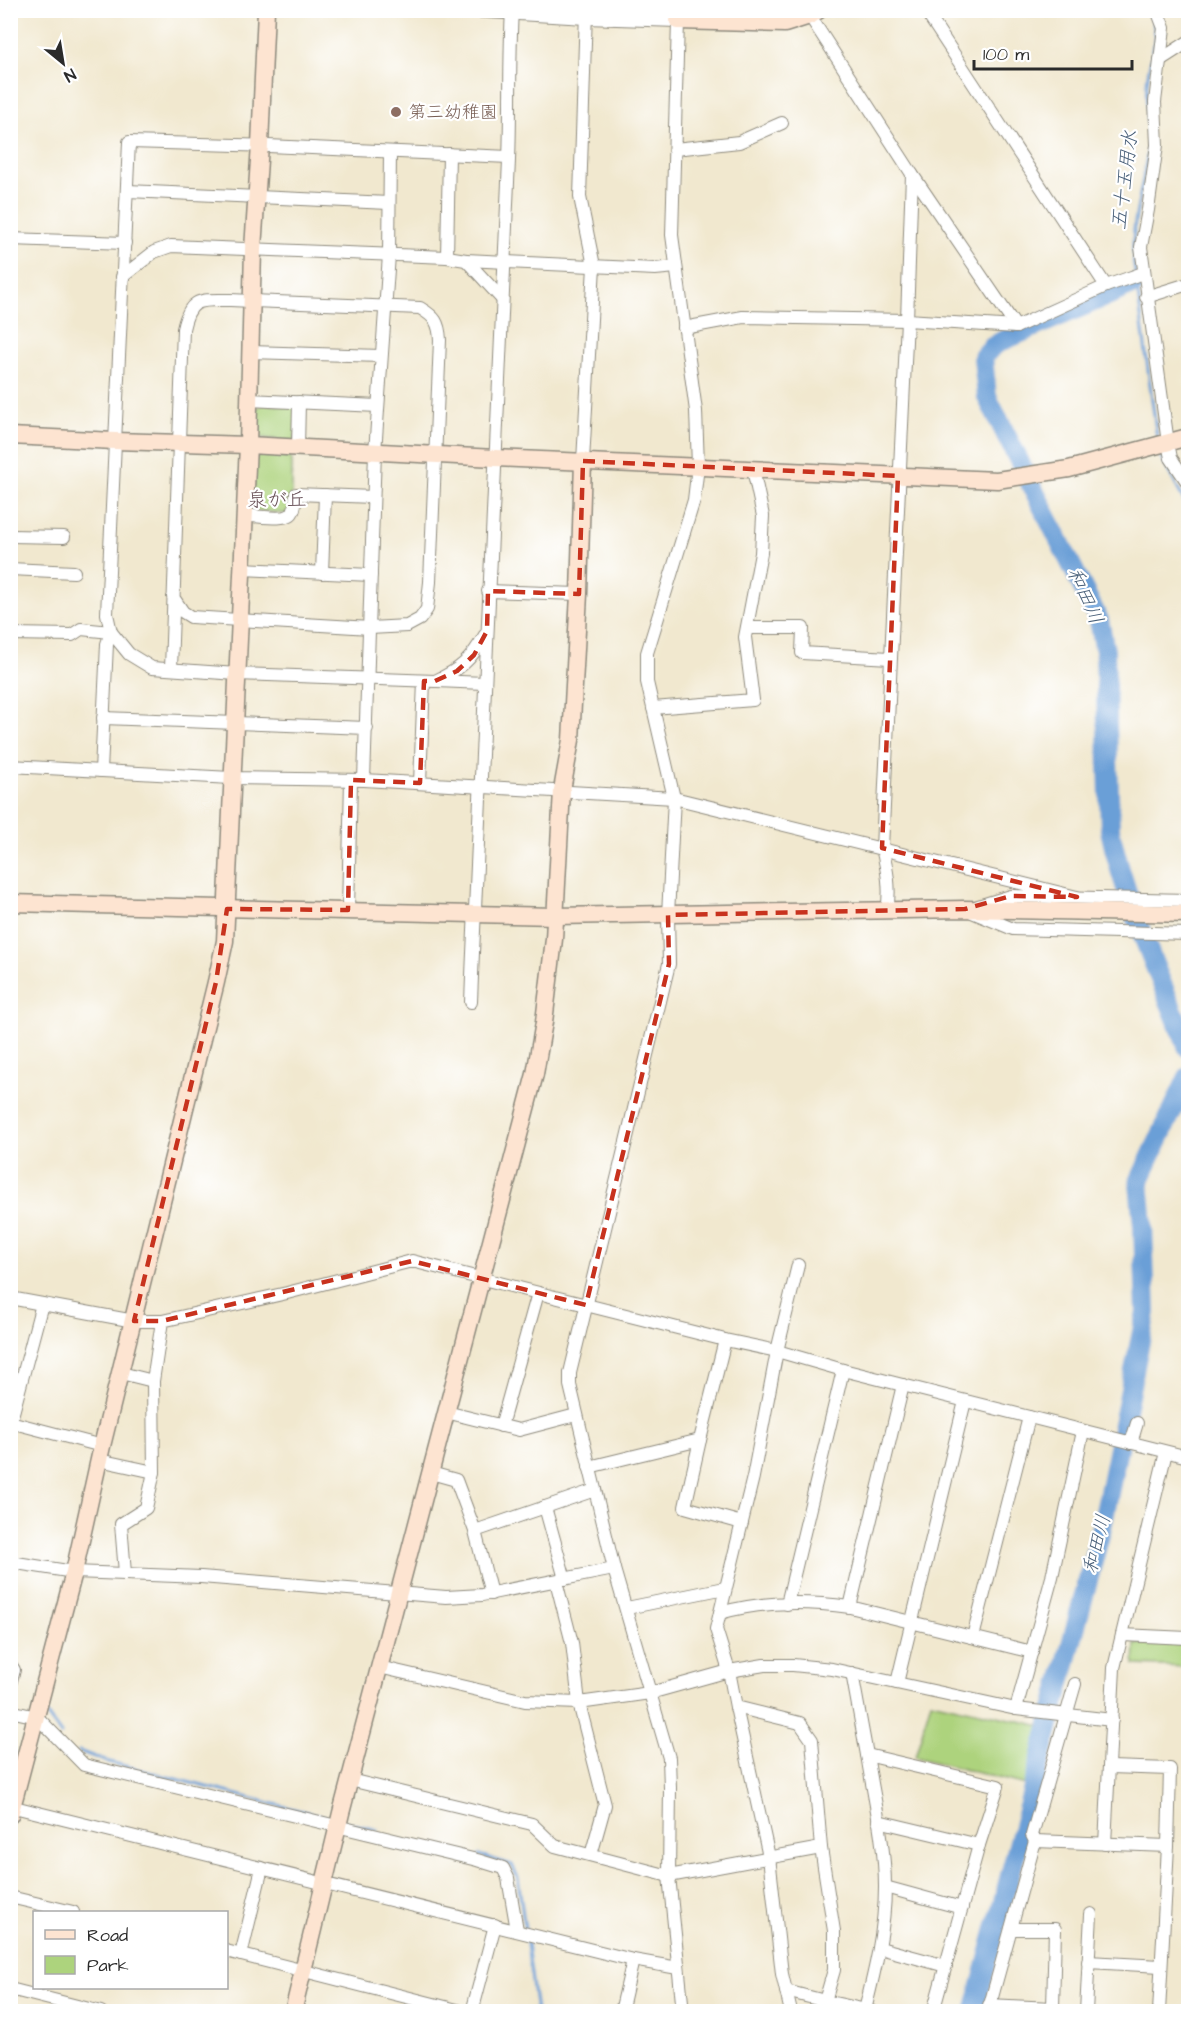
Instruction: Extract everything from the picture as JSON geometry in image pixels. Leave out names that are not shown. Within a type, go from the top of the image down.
[{"type":"street","points":[[266,10],[253,249],[248,445],[225,941],[74,1572],[11,1810],[325,1883],[633,1960],[678,1968]]},
{"type":"street","points":[[453,10],[785,24],[812,12],[912,174],[1016,327]]},
{"type":"street","points":[[925,10],[1106,286]]},
{"type":"street","points":[[1157,10],[1164,28],[1155,102],[1156,145],[1148,210],[1136,275],[1146,297],[1162,445],[1188,483]]},
{"type":"street","points":[[471,1002],[478,787],[495,458],[502,261],[509,157],[512,12]]},
{"type":"street","points":[[293,2012],[339,1822],[535,1074],[544,1022],[554,939],[562,790],[571,740],[594,266],[580,197],[586,14]]},
{"type":"street","points":[[678,21],[672,236],[696,411],[698,466],[694,500],[647,653],[646,682],[674,798],[668,915],[669,964],[586,1305],[570,1373],[570,1384],[614,1569],[669,1758],[669,1876],[683,2012]]},
{"type":"street","points":[[1160,60],[1188,42]]},
{"type":"street","points":[[675,149],[739,142],[782,123]]},
{"type":"street","points":[[484,683],[237,674],[152,668],[129,654],[111,632],[107,614],[122,277],[129,142],[509,157]]},
{"type":"street","points":[[364,780],[373,497],[388,255],[390,152]]},
{"type":"street","points":[[447,257],[449,154]]},
{"type":"street","points":[[886,910],[889,895],[887,868],[882,848],[912,174]]},
{"type":"street","points":[[128,191],[389,202]]},
{"type":"street","points":[[10,239],[125,243]]},
{"type":"street","points":[[122,277],[154,252],[171,246],[447,257],[466,260],[655,269],[676,267]]},
{"type":"street","points":[[466,260],[501,298]]},
{"type":"street","points":[[684,328],[743,317],[907,321],[1016,327],[1106,286],[1136,275]]},
{"type":"street","points":[[1146,297],[1188,284]]},
{"type":"street","points":[[171,669],[173,597],[183,329],[187,312],[193,304],[207,300],[420,308],[433,316],[440,328],[430,582],[427,609],[420,619],[407,626],[370,628],[191,617],[183,612],[173,597]]},
{"type":"street","points":[[250,352],[381,356]]},
{"type":"street","points":[[249,400],[378,406]]},
{"type":"street","points":[[298,448],[299,402]]},
{"type":"street","points":[[10,436],[997,480],[1069,469],[1188,437]]},
{"type":"street","points":[[652,708],[753,700],[745,637],[761,553],[763,516],[753,469]]},
{"type":"street","points":[[244,515],[283,518],[290,516],[294,511],[296,494],[373,497]]},
{"type":"street","points":[[322,573],[325,495]]},
{"type":"street","points":[[10,536],[64,537]]},
{"type":"street","points":[[10,569],[74,572]]},
{"type":"street","points":[[242,569],[371,575]]},
{"type":"street","points":[[488,591],[579,594]]},
{"type":"street","points":[[747,628],[803,628],[802,653],[890,658]]},
{"type":"street","points":[[10,634],[72,635],[81,629],[111,632]]},
{"type":"street","points":[[430,681],[457,671],[474,655],[487,631]]},
{"type":"street","points":[[101,771],[106,644],[111,632]]},
{"type":"street","points":[[420,783],[430,681]]},
{"type":"street","points":[[103,718],[366,728]]},
{"type":"street","points":[[10,766],[231,778],[364,780],[674,798],[1077,897]]},
{"type":"street","points":[[348,910],[351,780]]},
{"type":"street","points":[[965,909],[1011,896],[1188,900]]},
{"type":"street","points":[[10,903],[555,916],[965,909],[1188,914]]},
{"type":"street","points":[[965,909],[1013,929],[1188,934]]},
{"type":"street","points":[[10,1298],[134,1322],[162,1321],[287,1293],[412,1261],[777,1351],[843,1370],[1188,1457]]},
{"type":"street","points":[[791,2012],[782,1974],[769,1857],[729,1671],[716,1629],[753,1477],[777,1351],[798,1266]]},
{"type":"street","points":[[501,1426],[538,1293]]},
{"type":"street","points":[[42,1304],[11,1423],[154,1472]]},
{"type":"street","points":[[125,1573],[122,1524],[146,1509],[154,1472],[153,1381],[162,1321]]},
{"type":"street","points":[[725,1340],[685,1507],[742,1522]]},
{"type":"street","points":[[787,1604],[843,1370]]},
{"type":"street","points":[[121,1373],[153,1381]]},
{"type":"street","points":[[850,1607],[903,1385]]},
{"type":"street","points":[[897,1683],[965,1401]]},
{"type":"street","points":[[446,1412],[519,1430],[576,1415]]},
{"type":"street","points":[[973,1637],[1029,1417]]},
{"type":"street","points":[[1131,1443],[1137,1423]]},
{"type":"street","points":[[1016,1709],[1052,1577],[1083,1431]]},
{"type":"street","points":[[589,1467],[700,1440]]},
{"type":"street","points":[[1105,1844],[1114,1668],[1166,1452]]},
{"type":"street","points":[[431,1473],[456,1480],[475,1531],[491,1593]]},
{"type":"street","points":[[475,1531],[595,1490]]},
{"type":"street","points":[[545,1507],[572,1643],[579,1703],[605,1805],[591,1855]]},
{"type":"street","points":[[10,1562],[74,1572],[201,1577],[446,1597],[491,1593],[614,1569]]},
{"type":"street","points":[[627,1608],[725,1588]]},
{"type":"street","points":[[720,1613],[757,1606],[787,1604],[811,1603],[850,1607],[1032,1652]]},
{"type":"street","points":[[1122,1635],[1188,1638]]},
{"type":"street","points":[[10,1664],[14,1670],[10,1683]]},
{"type":"street","points":[[379,1667],[525,1701],[579,1703],[650,1693],[729,1671],[764,1665],[793,1665],[852,1673],[1016,1709],[1112,1720]]},
{"type":"street","points":[[786,1990],[868,2011],[880,1948],[885,1887],[878,1821],[852,1673]]},
{"type":"street","points":[[1011,1929],[1055,1929],[1053,2008],[989,2008],[1035,1841],[1032,1835],[1074,1684]]},
{"type":"street","points":[[736,1707],[800,1723],[812,1740],[821,1848],[834,1931],[834,1970],[825,2001]]},
{"type":"street","points":[[10,1711],[37,1717],[84,1765],[339,1822],[503,1868],[508,1878],[516,1930]]},
{"type":"street","points":[[867,1755],[998,1786],[979,1845],[933,2012]]},
{"type":"street","points":[[1110,1767],[1170,1769],[1159,2012]]},
{"type":"street","points":[[350,1780],[532,1824],[555,1846],[669,1876],[821,1848]]},
{"type":"street","points":[[878,1821],[979,1845]]},
{"type":"street","points":[[1035,1841],[1168,1846]]},
{"type":"street","points":[[241,1955],[262,1868]]},
{"type":"street","points":[[885,1887],[962,1908]]},
{"type":"street","points":[[10,1897],[69,1911]]},
{"type":"street","points":[[1086,2012],[1090,1914]]},
{"type":"street","points":[[472,2012],[495,1925]]},
{"type":"street","points":[[880,1948],[946,1966]]},
{"type":"street","points":[[228,1952],[465,2012]]},
{"type":"street","points":[[621,2012],[633,1960]]},
{"type":"street","points":[[1088,1962],[1161,1966]]},
{"type":"street","points":[[10,1989],[100,2012]]},
{"type":"highlighted area","points":[[583,461],[898,476],[882,848],[1077,897],[1011,896],[965,909],[668,915],[669,964],[586,1305],[412,1261],[162,1321],[134,1321],[216,982],[227,909],[348,910],[351,780],[420,783],[424,681],[435,681],[457,671],[474,655],[487,631],[488,591],[579,594]]},
{"type":"green space","points":[[262,404],[293,406],[297,412],[295,442],[255,437],[256,409]]},
{"type":"green space","points":[[259,455],[290,456],[292,461],[292,510],[286,514],[253,510],[254,460]]},
{"type":"green space","points":[[1135,1644],[1188,1644],[1188,1667],[1134,1665]]},
{"type":"green space","points":[[931,1701],[1042,1726],[1026,1785],[915,1757]]},
{"type":"waterway","name":"五十玉用水","points":[[1135,272],[1134,229],[1147,157],[1147,83],[1155,38],[1153,20],[1149,10]]},
{"type":"waterway","points":[[1136,278],[1157,438]]},
{"type":"waterway","name":"和田川","points":[[1137,283],[1002,341],[992,347],[983,357],[987,397],[1099,620],[1105,651],[1110,830],[1134,912],[1188,1048]]},
{"type":"waterway","points":[[1158,451],[1188,508]]},
{"type":"waterway","name":"和田川","points":[[974,2012],[1102,1527],[1146,1312],[1139,1182],[1188,1077]]},
{"type":"waterway","points":[[44,1711],[61,1734]]},
{"type":"waterway","points":[[79,1751],[105,1761],[333,1819]]},
{"type":"waterway","points":[[345,1822],[377,1830]]},
{"type":"waterway","points":[[479,1855],[512,1865],[518,1878],[525,1930]]},
{"type":"waterway","points":[[526,1936],[536,2012]]},
{"type":"place","name":"第三幼稚園","points":[[396,112]]},
{"type":"district","name":"泉が丘","points":[[277,500]]}]
